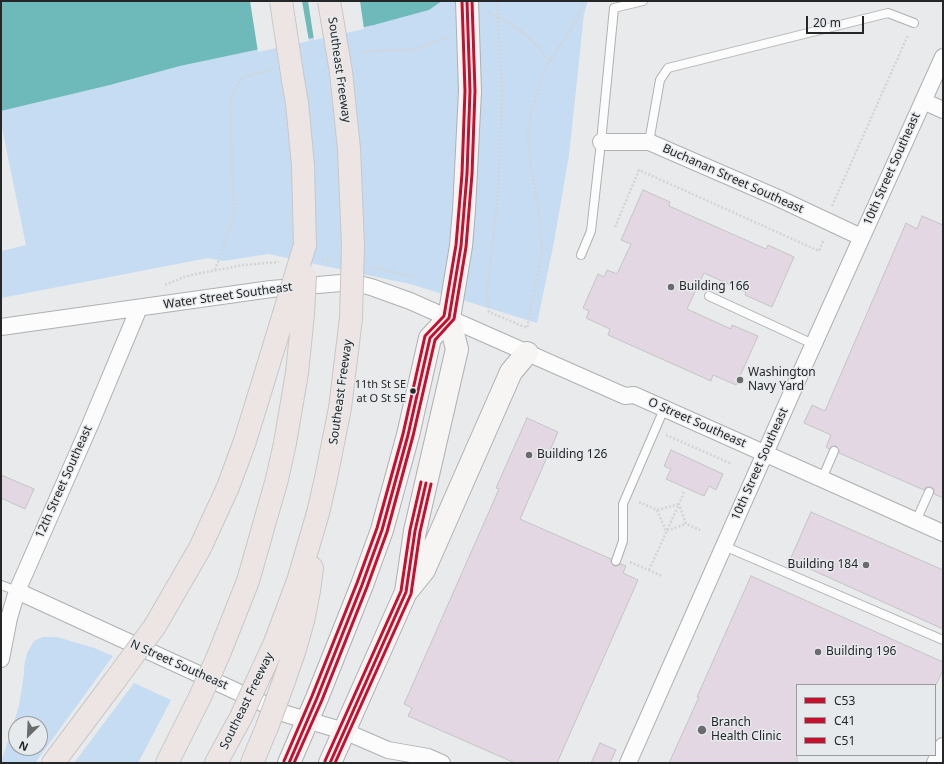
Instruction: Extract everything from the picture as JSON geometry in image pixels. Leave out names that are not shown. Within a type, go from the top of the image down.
[{"type":"highway","points":[[53,763],[155,626],[200,548],[228,486],[293,315],[305,245],[303,165],[297,103],[281,1]]},
{"type":"highway","name":"Southeast Freeway","points":[[216,763],[241,717],[274,645],[298,581],[318,513],[340,408],[351,318],[354,246],[349,149],[341,72],[329,1]]},
{"type":"highway","points":[[167,763],[220,654],[248,581],[268,513],[285,444],[296,373],[293,315]]},
{"type":"highway","points":[[252,763],[267,727],[295,649],[309,591],[318,513]]},
{"type":"main road","points":[[406,592],[415,531],[457,349],[449,318],[461,246],[464,210],[470,91],[467,1]]},
{"type":"main road","points":[[289,763],[308,720],[362,585],[382,530],[408,435],[430,338],[449,318]]},
{"type":"main road","points":[[330,763],[406,592],[424,570],[511,372],[527,353]]},
{"type":"street","name":"10th Street Southeast","points":[[628,763],[764,453],[943,57]]},
{"type":"street","points":[[923,100],[943,110]]},
{"type":"street","name":"Buchanan Street Southeast","points":[[601,142],[649,142],[861,238]]},
{"type":"street","name":"Water Street Southeast","points":[[1,327],[271,289],[342,283],[355,283],[382,290],[449,318]]},
{"type":"street","name":"12th Street Southeast","points":[[1,659],[9,618],[17,591],[90,425],[138,308]]},
{"type":"street","name":"O Street Southeast","points":[[449,318],[624,396],[634,395],[943,533]]},
{"type":"street","name":"N Street Southeast","points":[[17,591],[286,714],[344,731],[388,750],[428,757],[442,763]]},
{"type":"street","points":[[935,763],[943,746]]},
{"type":"street","name":"N Street Southeast","points":[[388,750],[400,763]]},
{"type":"lane","points":[[581,255],[590,231],[601,142],[614,8],[643,1]]},
{"type":"lane","points":[[649,142],[660,80],[668,68],[888,13],[914,23]]},
{"type":"lane","points":[[709,296],[813,344]]},
{"type":"lane","points":[[616,561],[623,541],[623,504],[664,409]]},
{"type":"lane","points":[[822,479],[834,451]]},
{"type":"lane","points":[[916,521],[929,492]]},
{"type":"lane","points":[[724,546],[943,640]]},
{"type":"lane","points":[[1,584],[17,591]]},
{"type":"path","points":[[497,1],[502,91],[498,197],[487,294],[489,312],[527,328],[542,253],[539,213],[529,153],[528,130],[540,80],[549,60],[576,20],[584,1]]},
{"type":"path","points":[[487,12],[520,30],[549,60]]},
{"type":"path","points":[[615,227],[639,170],[819,251],[826,234],[830,210],[914,23]]},
{"type":"path","points":[[665,435],[732,464]]},
{"type":"path","points":[[649,570],[684,492]]},
{"type":"path","points":[[626,496],[657,510],[679,504]]},
{"type":"path","points":[[679,504],[686,524]]},
{"type":"path","points":[[657,510],[666,531]]},
{"type":"path","points":[[666,531],[686,524],[700,530]]},
{"type":"path","points":[[628,561],[662,576]]},
{"type":"shaded area","points":[[442,1],[588,1],[584,14],[569,155],[554,242],[537,323],[410,284],[268,254],[223,261],[208,258],[1,298],[1,251],[26,245],[5,143],[1,111],[110,85],[180,66],[374,25],[429,10]]},
{"type":"shaded area","points":[[43,637],[57,637],[94,648],[113,656],[48,745],[48,716],[16,716],[19,706],[27,653],[34,641]]},
{"type":"shaded area","points":[[134,683],[171,700],[138,763],[74,763]]},
{"type":"shaded area","points":[[8,741],[8,756],[40,756],[35,763],[1,763]]},
{"type":"water","points":[[1,1],[442,1],[429,10],[374,25],[180,66],[110,85],[1,111]]},
{"type":"pier","points":[[250,1],[302,1],[309,41],[258,52]]},
{"type":"pier","points":[[308,1],[360,1],[364,29],[314,40]]},
{"type":"building","name":"Building 166","points":[[643,190],[670,202],[669,206],[766,249],[768,245],[794,257],[772,307],[745,295],[746,292],[704,273],[687,309],[731,329],[732,325],[758,336],[736,385],[713,375],[711,381],[608,335],[610,329],[586,318],[589,311],[583,308],[598,274],[604,277],[607,270],[617,274],[631,244],[621,240]]},
{"type":"building","points":[[922,216],[943,225],[943,498],[934,494],[934,489],[931,487],[926,487],[924,490],[839,453],[836,446],[829,449],[826,447],[831,435],[804,423],[812,405],[825,411],[906,223],[917,229]]},
{"type":"building","points":[[527,418],[558,432],[520,519],[611,559],[614,566],[621,564],[626,566],[623,573],[638,580],[557,763],[515,763],[408,716],[412,708],[404,704],[499,489],[496,488]]},
{"type":"building","points":[[671,450],[723,474],[716,490],[709,486],[704,496],[666,479],[671,469],[664,466]]},
{"type":"building","points":[[1,475],[34,489],[25,509],[1,498]]},
{"type":"building","name":"Building 184","points":[[811,512],[943,570],[943,629],[790,560]]},
{"type":"building","name":"Building 196","points":[[751,576],[943,662],[943,670],[936,685],[796,684],[797,763],[669,763],[699,697],[697,697]]},
{"type":"building","points":[[600,743],[616,750],[610,763],[591,763]]},
{"type":"transit line","name":"C51","points":[[284,761],[312,696],[377,528],[403,434],[425,336],[444,316],[456,245],[462,174],[465,91],[462,1]]},
{"type":"transit line","name":"C53","points":[[289,763],[317,698],[382,530],[408,435],[430,338],[449,318],[461,246],[467,174],[470,91],[467,1]]},
{"type":"transit line","name":"C41","points":[[294,763],[322,700],[387,532],[413,436],[435,340],[454,319],[466,247],[472,174],[475,91],[472,1]]},
{"type":"transit line","name":"C51","points":[[325,761],[401,591],[410,530],[421,482]]},
{"type":"transit line","name":"C53","points":[[330,763],[406,592],[415,531],[426,483]]},
{"type":"transit line","name":"C41","points":[[335,763],[411,594],[420,532],[431,484]]},
{"type":"place","name":"Building 166","points":[[671,287]]},
{"type":"place","name":"Washington Navy Yard","points":[[740,380]]},
{"type":"place","name":"11th St SE at O St SE","points":[[413,391]]},
{"type":"place","name":"Building 126","points":[[529,455]]},
{"type":"place","name":"Building 184","points":[[866,565]]},
{"type":"place","name":"Building 196","points":[[818,652]]},
{"type":"place","name":"Branch Health Clinic","points":[[702,730]]}]
